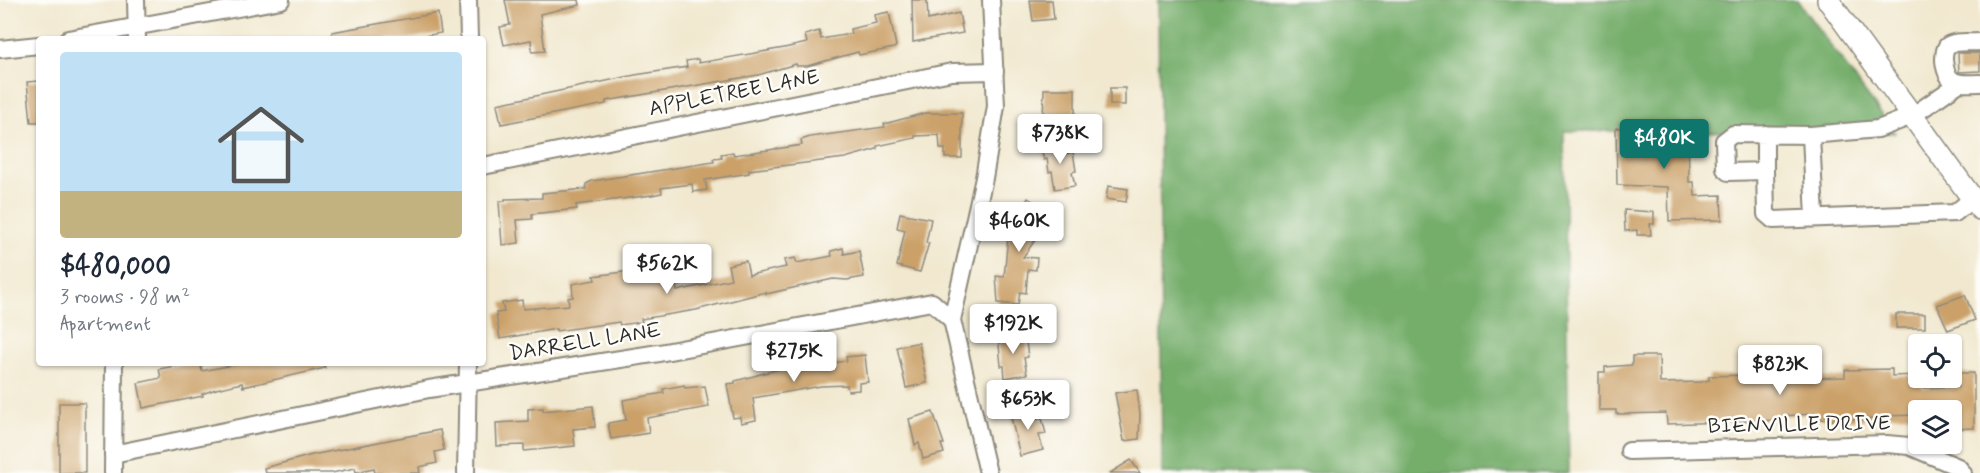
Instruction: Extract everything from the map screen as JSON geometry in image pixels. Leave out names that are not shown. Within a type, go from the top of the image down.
[{"type":"main road","points":[[1828,0],[1976,204]]},
{"type":"street","points":[[136,0],[136,32]]},
{"type":"street","points":[[97,36],[136,32],[281,0]]},
{"type":"street","points":[[468,0],[469,36]]},
{"type":"street","points":[[988,473],[952,320],[991,141],[996,106],[991,0]]},
{"type":"street","points":[[1980,42],[1954,43],[1947,46],[1944,53],[1950,81],[1958,84],[1980,83]]},
{"type":"street","points":[[0,49],[36,45]]},
{"type":"street","name":"APPLETREE LANE","points":[[486,165],[952,72],[995,71]]},
{"type":"street","points":[[1765,171],[1728,172],[1724,166],[1726,137],[1733,134],[1811,135],[1878,129],[1912,116],[1958,84]]},
{"type":"street","points":[[1765,134],[1766,214],[1769,218],[1955,213],[1976,204]]},
{"type":"street","points":[[1811,135],[1815,218]]},
{"type":"street","name":"DARRELL LANE","points":[[113,454],[429,389],[659,353],[932,302],[952,320]]},
{"type":"street","points":[[113,473],[114,366]]},
{"type":"street","points":[[466,473],[468,366]]},
{"type":"street","name":"BIENVILLE DRIVE","points":[[1629,451],[1887,444],[1909,446],[1958,467],[1963,473]]},
{"type":"green space","points":[[1158,0],[1797,0],[1895,133],[1564,131],[1569,473],[1162,473]]},
{"type":"building","points":[[505,0],[579,0],[580,5],[540,14],[545,51],[532,52],[531,40],[504,45],[500,27],[510,25]]},
{"type":"building","points":[[912,0],[927,0],[928,20],[959,13],[963,33],[913,42]]},
{"type":"building","points":[[1030,0],[1052,0],[1054,19],[1033,21]]},
{"type":"building","points":[[889,12],[896,46],[894,48],[859,55],[858,52],[807,66],[796,64],[758,75],[606,101],[606,104],[501,124],[497,104],[635,75],[687,67],[686,61],[698,59],[699,63],[807,43],[805,35],[819,31],[821,39],[851,34],[850,29],[876,23],[874,15]]},
{"type":"building","points":[[438,13],[441,33],[424,36],[332,36],[332,32]]},
{"type":"building","points":[[1958,53],[1980,53],[1980,71],[1959,72]]},
{"type":"building","points":[[36,81],[36,122],[31,122],[27,82]]},
{"type":"building","points":[[1110,88],[1125,88],[1125,105],[1110,105]]},
{"type":"building","points":[[1044,89],[1075,89],[1075,119],[1043,119]]},
{"type":"building","points":[[925,113],[962,113],[962,158],[945,158],[945,149],[940,149],[939,135],[915,136],[915,138],[877,146],[877,149],[845,158],[749,170],[749,173],[705,180],[707,190],[693,192],[692,184],[661,188],[662,193],[576,205],[577,209],[532,214],[532,219],[517,220],[519,243],[502,245],[499,201],[505,201],[505,199],[542,198],[542,193],[586,189],[586,184],[592,181],[714,162],[713,159],[722,158],[721,154],[733,152],[734,155],[802,145],[801,140],[810,137],[885,127],[884,124]]},
{"type":"building","points":[[1688,126],[1689,182],[1694,182],[1695,196],[1721,195],[1722,220],[1669,221],[1668,187],[1617,185],[1616,128]]},
{"type":"building","points":[[1062,143],[1064,154],[1073,152],[1076,171],[1072,172],[1075,186],[1055,189],[1052,171],[1049,172],[1047,159],[1044,160],[1041,147]]},
{"type":"building","points":[[1108,186],[1128,189],[1126,202],[1106,199]]},
{"type":"building","points":[[1028,198],[1046,210],[1036,225],[1043,229],[1023,257],[1037,258],[1036,270],[1028,269],[1026,293],[1020,292],[1018,305],[998,303],[996,276],[1004,277],[1008,236],[1004,234]]},
{"type":"building","points":[[1624,210],[1654,212],[1654,224],[1650,224],[1651,235],[1637,235],[1637,230],[1625,231]]},
{"type":"building","points":[[900,213],[931,219],[926,243],[929,243],[920,272],[897,266],[905,230],[897,228]]},
{"type":"building","points":[[843,248],[844,254],[859,251],[864,277],[847,280],[833,279],[766,294],[766,292],[696,310],[641,319],[642,322],[620,325],[619,322],[556,331],[556,329],[500,339],[496,313],[504,312],[502,303],[522,300],[523,309],[569,305],[568,298],[573,297],[572,284],[595,280],[594,276],[637,270],[638,277],[667,272],[670,286],[676,285],[677,291],[731,279],[728,265],[746,261],[749,275],[786,267],[784,260],[795,258],[797,263],[832,256],[831,251]]},
{"type":"building","points":[[1965,295],[1975,320],[1948,330],[1937,305]]},
{"type":"building","points":[[1896,314],[1925,314],[1925,328],[1896,328]]},
{"type":"building","points":[[1018,332],[1020,343],[1026,342],[1028,357],[1024,358],[1027,374],[1005,378],[1004,366],[1001,366],[998,335]]},
{"type":"building","points":[[919,343],[927,383],[906,388],[897,347]]},
{"type":"building","points":[[865,355],[868,382],[859,383],[859,390],[848,391],[847,385],[821,386],[753,398],[756,420],[741,423],[740,417],[733,418],[727,384],[790,366],[791,369],[847,361],[846,357]]},
{"type":"building","points":[[1632,356],[1659,356],[1660,383],[1701,382],[1709,380],[1709,376],[1747,375],[1747,371],[1792,370],[1792,374],[1805,373],[1805,378],[1845,377],[1845,370],[1892,369],[1892,376],[1908,375],[1908,388],[1962,388],[1962,373],[1974,373],[1974,428],[1962,429],[1962,400],[1908,400],[1908,415],[1882,416],[1882,419],[1831,420],[1813,418],[1813,414],[1781,416],[1781,420],[1667,424],[1666,413],[1616,414],[1616,410],[1599,410],[1599,372],[1605,372],[1605,367],[1632,365]]},
{"type":"building","points":[[174,366],[201,366],[202,371],[228,366],[325,366],[325,368],[243,387],[242,383],[216,389],[202,394],[203,396],[143,408],[138,383],[161,378],[159,369]]},
{"type":"building","points":[[684,385],[685,388],[705,386],[709,407],[647,418],[649,433],[611,439],[608,423],[626,420],[623,400],[664,393],[663,389]]},
{"type":"building","points":[[1137,390],[1140,414],[1139,439],[1124,441],[1115,393]]},
{"type":"building","points":[[59,403],[85,403],[85,473],[59,473]]},
{"type":"building","points":[[593,406],[595,427],[573,429],[575,446],[524,451],[524,445],[497,446],[496,423],[528,421],[528,409],[543,408],[543,411]]},
{"type":"building","points":[[1032,407],[1035,420],[1042,418],[1046,434],[1039,435],[1043,450],[1020,456],[1010,413]]},
{"type":"building","points":[[933,412],[944,444],[941,444],[944,453],[923,459],[919,443],[915,445],[909,419]]},
{"type":"building","points":[[440,430],[444,450],[435,452],[437,463],[419,467],[420,473],[375,473],[374,468],[356,472],[355,468],[332,473],[265,473],[264,468],[312,455]]},
{"type":"building","points":[[1131,460],[1140,473],[1110,473]]}]
